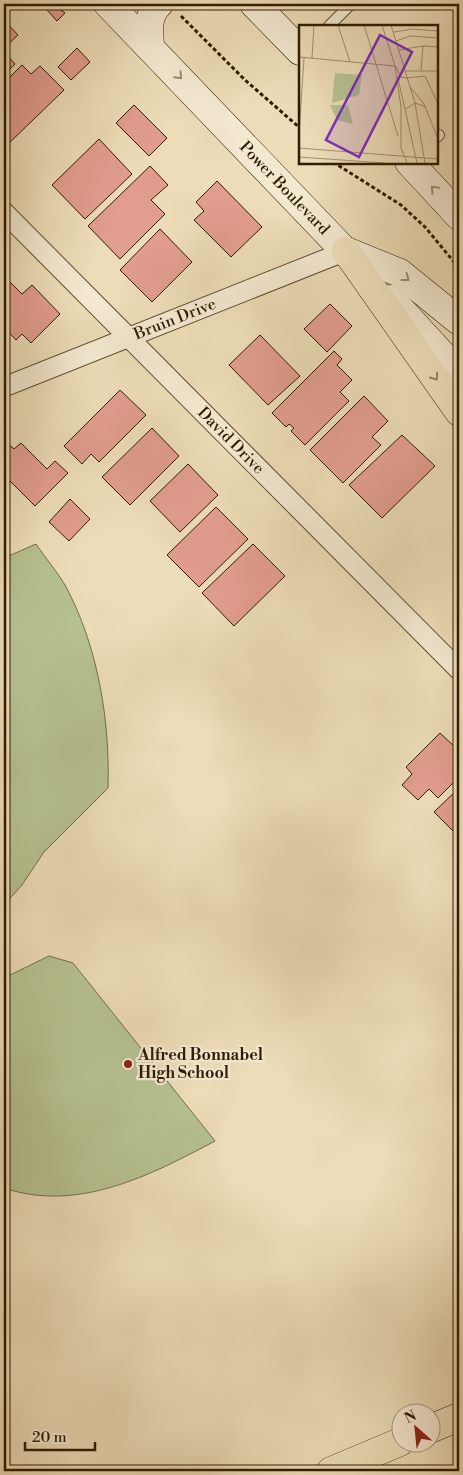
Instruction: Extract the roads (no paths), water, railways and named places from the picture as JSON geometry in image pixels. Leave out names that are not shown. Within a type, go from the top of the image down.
[{"type":"highway","points":[[346,251],[459,412]]},
{"type":"highway","points":[[440,1425],[459,1417]]},
{"type":"highway","points":[[330,1471],[390,1446]]},
{"type":"main road","name":"Power Boulevard","points":[[108,4],[346,251],[459,373]]},
{"type":"main road","points":[[253,6],[299,50]]},
{"type":"main road","points":[[150,46],[149,25],[152,11],[168,7]]},
{"type":"main road","points":[[411,164],[459,216]]},
{"type":"main road","points":[[346,251],[400,273],[448,304],[459,321]]},
{"type":"street","name":"David Drive","points":[[4,212],[459,670]]},
{"type":"street","name":"Bruin Drive","points":[[4,387],[346,251]]},
{"type":"lane","points":[[330,25],[351,4]]},
{"type":"place","name":"Alfred Bonnabel High School","points":[[128,1064]]}]
